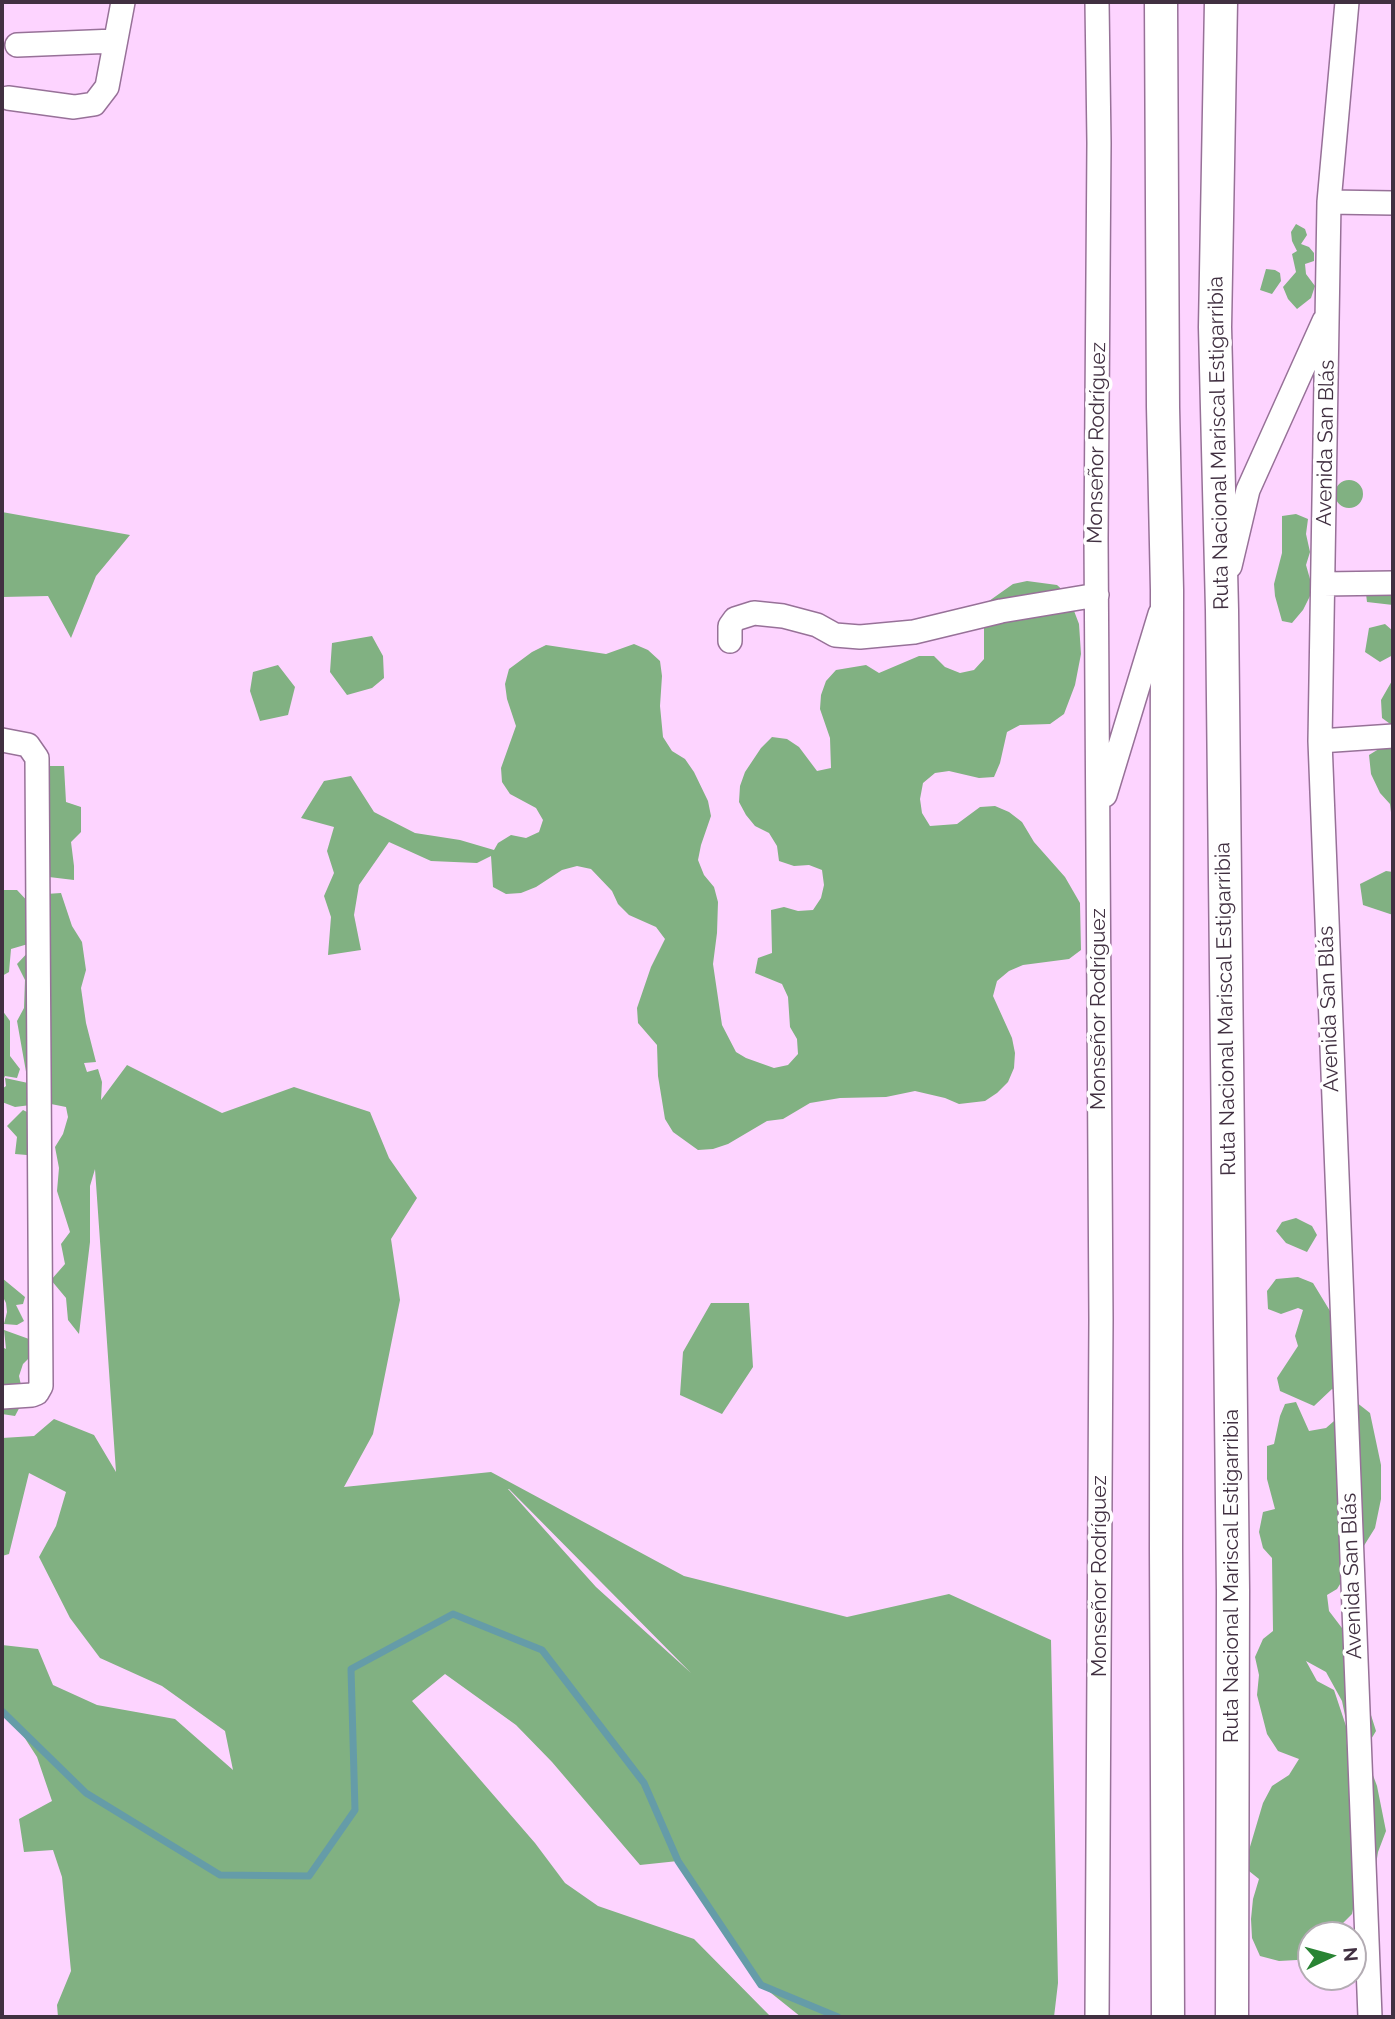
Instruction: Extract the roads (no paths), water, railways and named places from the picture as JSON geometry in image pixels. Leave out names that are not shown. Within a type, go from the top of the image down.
[{"type":"highway","points":[[1161,2],[1167,590],[1168,2017]]},
{"type":"highway","name":"Ruta Nacional Mariscal Estigarribia","points":[[1221,2],[1215,327],[1222,610],[1233,1576],[1232,2017]]},
{"type":"street","points":[[8,98],[74,107],[94,104],[107,87],[123,2]]},
{"type":"street","name":"Monseñor Rodríguez","points":[[1097,2],[1101,1319],[1097,2017]]},
{"type":"street","name":"Avenida San Blás","points":[[1347,2],[1329,202],[1320,741],[1370,2017]]},
{"type":"street","points":[[17,45],[116,41]]},
{"type":"street","points":[[1329,202],[1393,203]]},
{"type":"street","points":[[1222,610],[1235,539],[1248,490],[1329,310]]},
{"type":"street","points":[[1323,584],[1393,583]]},
{"type":"street","points":[[1098,817],[1167,590]]},
{"type":"street","points":[[730,641],[730,626],[735,619],[754,613],[783,615],[817,625],[835,635],[860,637],[914,632],[1001,611],[1097,595]]},
{"type":"street","points":[[1320,741],[1393,736]]},
{"type":"street","points":[[2,740],[28,745],[37,758],[41,1386],[37,1393],[32,1395],[2,1397]]},
{"type":"waterway","points":[[2,1711],[86,1793],[220,1875],[309,1876],[355,1810],[351,1669],[453,1614],[542,1650],[644,1783],[678,1861],[761,1985],[838,2017]]}]
